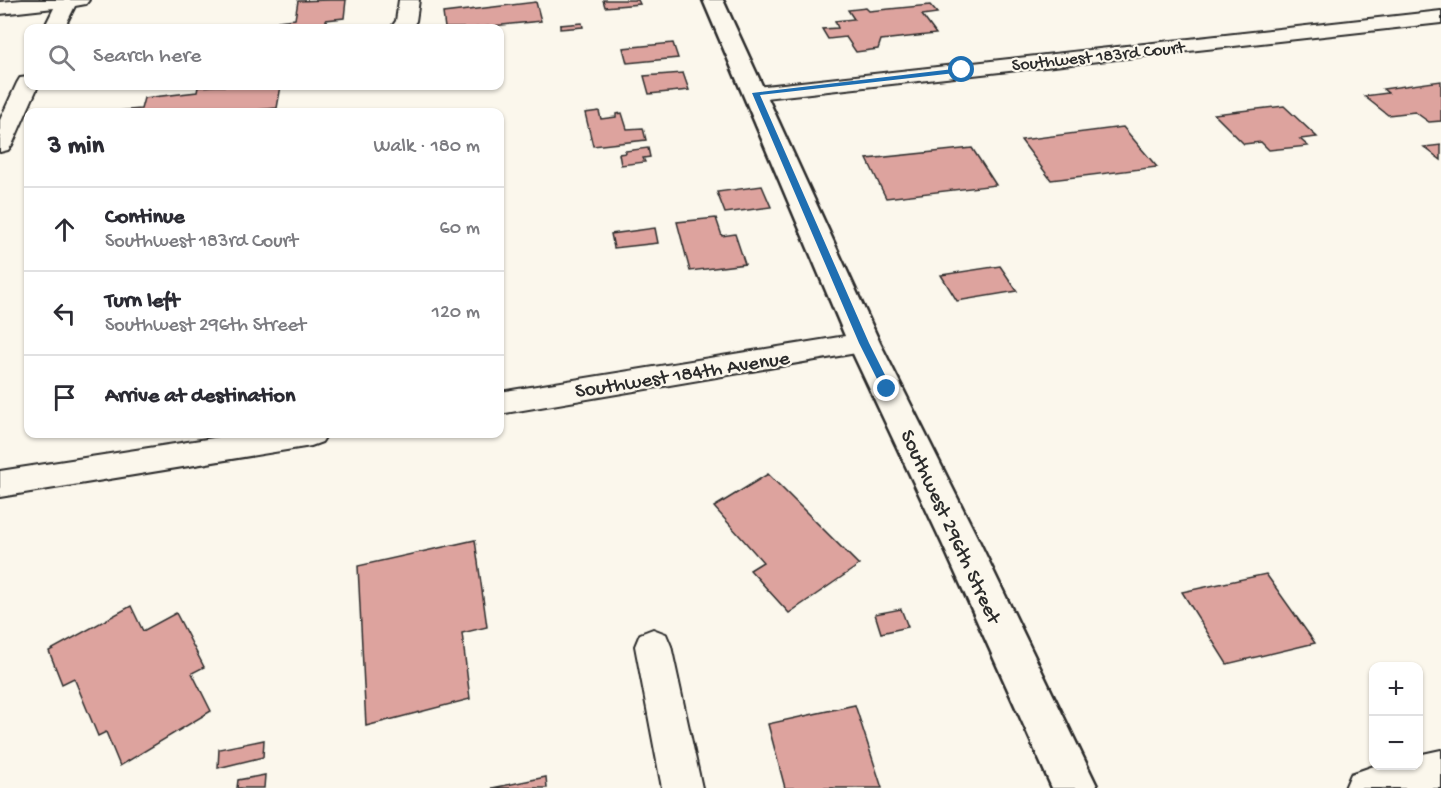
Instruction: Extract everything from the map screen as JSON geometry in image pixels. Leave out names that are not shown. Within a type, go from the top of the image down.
[{"type":"street","points":[[0,8],[71,0]]},
{"type":"street","points":[[56,24],[71,0]]},
{"type":"street","points":[[404,24],[409,0]]},
{"type":"street","name":"Southwest 296th Street","points":[[713,0],[756,93],[864,343],[961,543],[1075,788]]},
{"type":"street","name":"Southwest 183rd Court","points":[[756,93],[1441,17]]},
{"type":"street","points":[[0,144],[25,90]]},
{"type":"street","name":"Southwest 184th Avenue","points":[[504,402],[864,343]]},
{"type":"street","points":[[0,484],[286,438]]},
{"type":"street","points":[[653,646],[682,788]]},
{"type":"street","points":[[1365,788],[1441,770]]},
{"type":"building","points":[[346,0],[344,18],[326,20],[326,24],[278,24],[278,21],[295,19],[298,1]]},
{"type":"building","points":[[603,0],[638,0],[640,4],[605,7]]},
{"type":"building","points":[[536,2],[541,21],[504,25],[444,24],[443,13]]},
{"type":"building","points":[[930,5],[937,13],[922,15],[936,34],[881,40],[878,49],[856,52],[846,37],[828,39],[822,29],[838,28],[835,21],[854,19],[848,10],[866,8],[869,11]]},
{"type":"building","points":[[582,23],[583,27],[560,29],[560,25]]},
{"type":"building","points":[[673,43],[678,58],[627,63],[623,48]]},
{"type":"building","points":[[683,73],[689,90],[649,94],[644,76]]},
{"type":"building","points":[[1441,81],[1441,121],[1429,122],[1415,112],[1388,115],[1364,96],[1388,93],[1383,89]]},
{"type":"building","points":[[197,90],[280,90],[277,108],[141,108],[144,98],[197,92]]},
{"type":"building","points":[[1284,106],[1317,137],[1300,139],[1308,146],[1269,150],[1261,142],[1244,144],[1214,114]]},
{"type":"building","points":[[599,111],[601,119],[616,117],[616,114],[622,113],[627,129],[643,128],[646,140],[593,146],[585,113]]},
{"type":"building","points":[[1123,127],[1157,167],[1051,180],[1021,140]]},
{"type":"building","points":[[1441,145],[1441,160],[1424,147]]},
{"type":"building","points":[[648,148],[650,157],[643,158],[645,162],[621,165],[619,154]]},
{"type":"building","points":[[972,148],[996,185],[886,198],[867,159]]},
{"type":"building","points":[[762,186],[771,207],[725,213],[717,192]]},
{"type":"building","points":[[716,218],[722,236],[735,234],[745,264],[690,271],[677,222]]},
{"type":"building","points":[[655,228],[658,243],[614,248],[611,234]]},
{"type":"building","points":[[1000,266],[1017,291],[957,301],[941,275]]},
{"type":"building","points":[[768,474],[859,565],[789,613],[750,570],[763,562],[714,507]]},
{"type":"building","points":[[475,540],[487,627],[462,633],[470,699],[366,726],[358,566]]},
{"type":"building","points":[[1266,574],[1315,643],[1227,664],[1182,592]]},
{"type":"building","points":[[131,606],[143,631],[176,613],[204,667],[192,673],[211,711],[120,766],[106,732],[98,736],[74,678],[62,684],[49,651]]},
{"type":"building","points":[[901,609],[908,627],[881,633],[875,614]]},
{"type":"building","points":[[855,705],[882,788],[785,788],[768,724]]},
{"type":"building","points":[[264,740],[263,757],[218,768],[219,749]]},
{"type":"building","points":[[265,775],[264,788],[237,788],[238,780]]},
{"type":"building","points":[[546,777],[547,788],[492,788]]},
{"type":"route","points":[[887,389],[864,343],[756,93],[962,70]]}]
